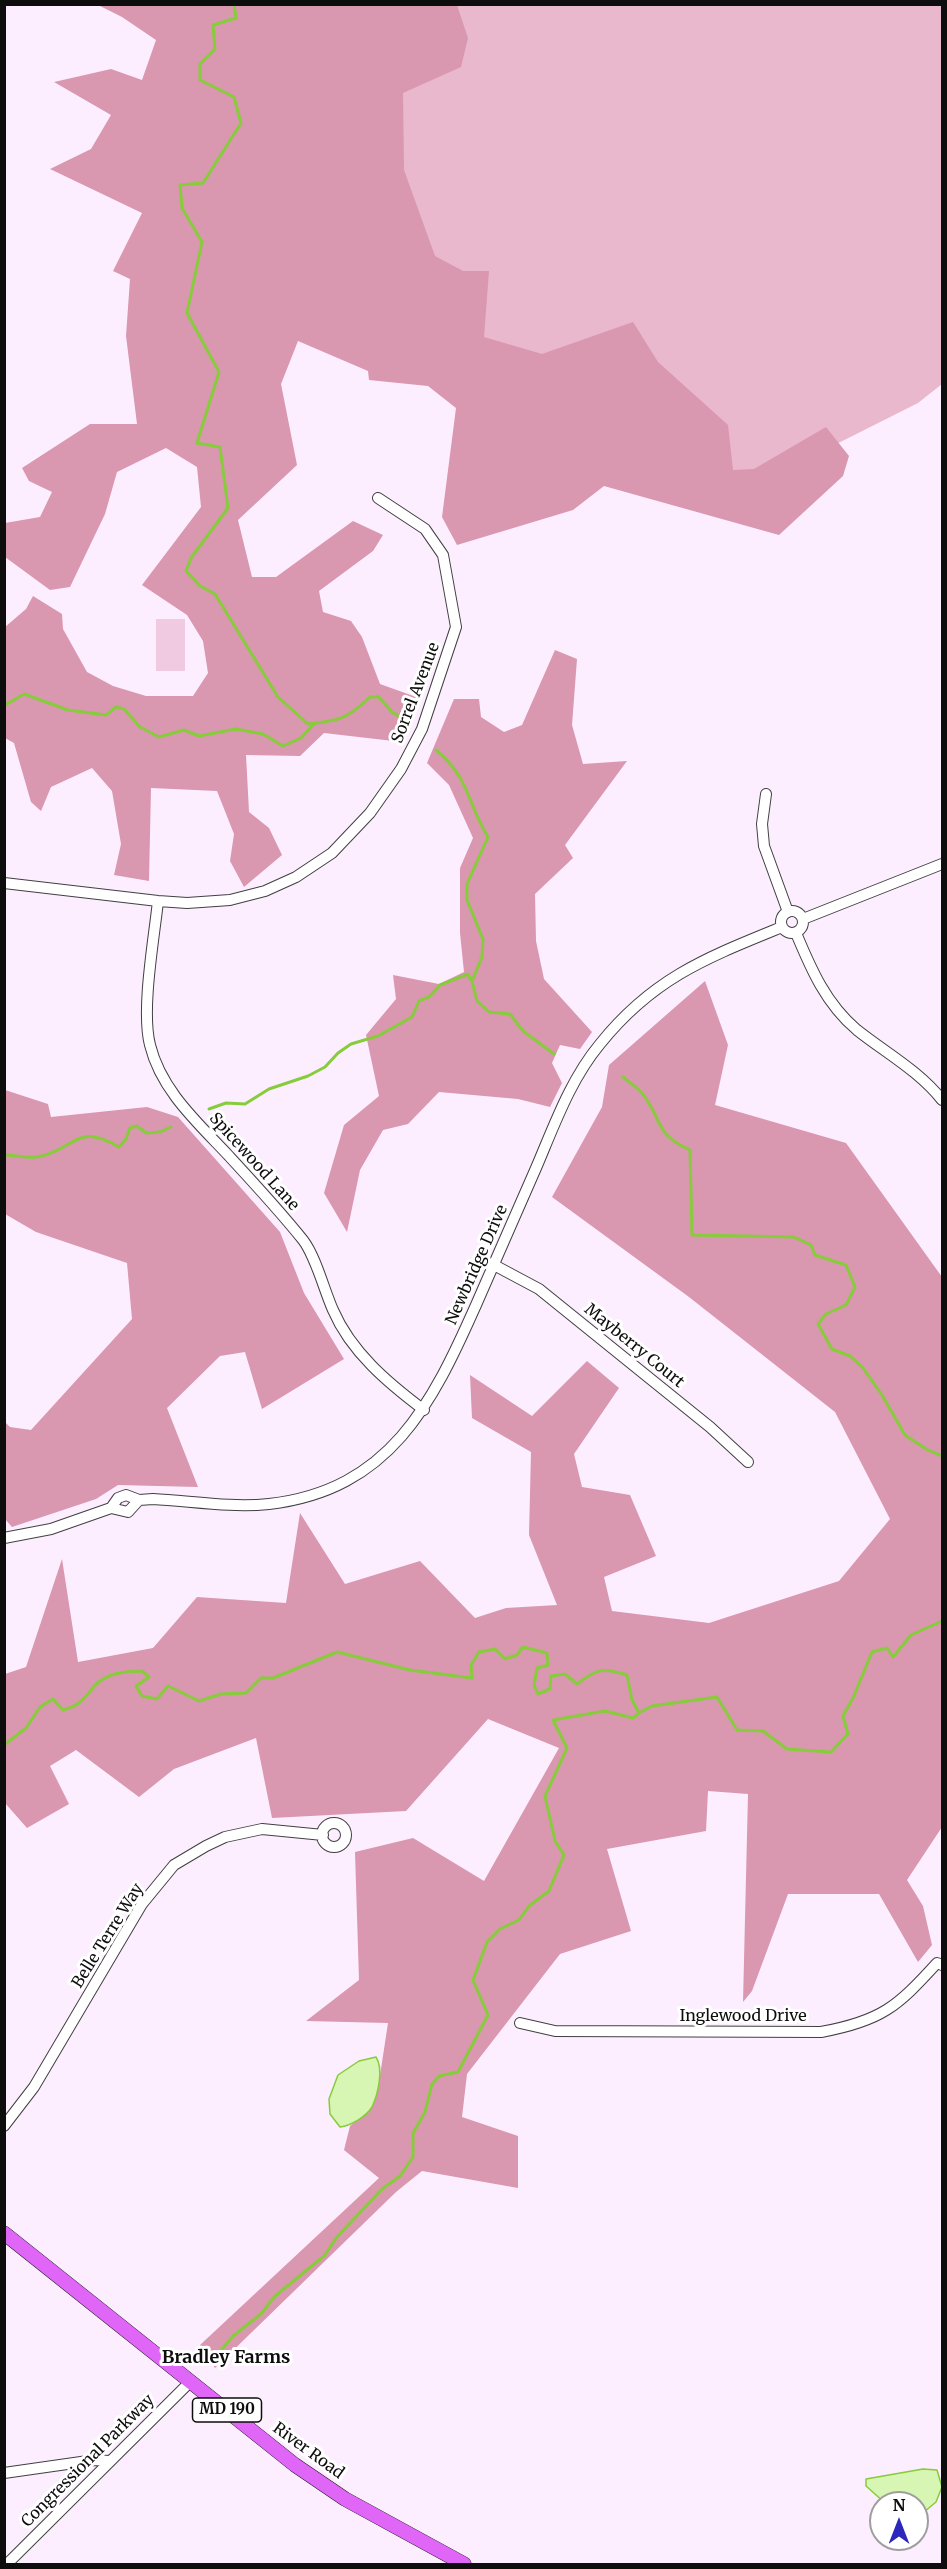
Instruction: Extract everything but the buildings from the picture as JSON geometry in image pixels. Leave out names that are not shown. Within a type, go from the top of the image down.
[{"type":"main road","name":"River Road","points":[[4,2233],[295,2465],[345,2499],[464,2565]]},
{"type":"street","name":"Sorrel Avenue","points":[[4,883],[158,901],[187,903],[230,900],[265,891],[296,877],[339,845],[370,813],[401,770],[422,729],[456,627],[443,555],[425,529],[378,498]]},
{"type":"street","points":[[766,794],[762,824],[764,846],[788,912]]},
{"type":"street","points":[[803,919],[942,864]]},
{"type":"street","name":"Spicewood Lane","points":[[158,901],[147,1020],[149,1045],[159,1072],[176,1099],[270,1200],[305,1243],[334,1314],[359,1352],[396,1389],[424,1410]]},
{"type":"street","points":[[788,912],[797,912],[803,919],[802,928],[796,933],[789,933],[782,927],[782,918],[788,912]]},
{"type":"street","name":"Newbridge Drive","points":[[4,1538],[51,1529],[111,1508],[123,1495],[139,1500],[153,1498],[239,1505],[269,1504],[297,1499],[336,1485],[373,1464],[401,1440],[424,1410],[450,1365],[567,1095],[599,1044],[637,1004],[677,973],[710,956],[782,927]]},
{"type":"street","points":[[796,933],[812,973],[828,999],[856,1028],[915,1072],[942,1100]]},
{"type":"street","name":"Mayberry Court","points":[[494,1265],[539,1289],[710,1427],[748,1462]]},
{"type":"street","name":"Belle Terre Way","points":[[4,2126],[34,2087],[142,1904],[174,1865],[225,1837],[262,1829],[323,1835]]},
{"type":"street","name":"Inglewood Drive","points":[[520,2023],[555,2031],[821,2032],[873,2019],[892,2008],[941,1962]]},
{"type":"street","name":"Congressional Parkway","points":[[7,2565],[191,2381]]},
{"type":"street","points":[[4,2473],[95,2460],[109,2461]]},
{"type":"shaded area","points":[[98,5],[457,5],[468,38],[461,67],[403,93],[404,170],[435,256],[463,271],[489,271],[484,337],[542,354],[633,322],[658,362],[728,425],[733,470],[754,469],[826,427],[849,456],[843,476],[779,535],[604,486],[573,510],[457,545],[442,517],[456,408],[428,386],[369,380],[368,371],[298,341],[281,384],[297,465],[238,520],[252,577],[276,577],[353,521],[383,535],[373,551],[319,591],[323,612],[351,621],[362,637],[380,684],[419,698],[402,742],[324,733],[300,756],[246,755],[249,812],[269,828],[282,855],[244,887],[230,861],[234,834],[217,791],[151,788],[149,881],[114,875],[121,844],[112,791],[92,768],[51,787],[41,811],[31,802],[14,743],[5,738],[5,627],[26,609],[33,596],[62,614],[63,629],[87,672],[113,686],[146,696],[193,696],[208,673],[203,641],[187,615],[142,585],[201,507],[197,467],[166,448],[117,472],[105,514],[70,587],[50,590],[5,557],[5,523],[40,517],[52,492],[29,481],[22,468],[90,424],[137,424],[126,336],[130,279],[113,271],[142,213],[50,169],[91,149],[111,115],[54,82],[111,69],[142,80],[156,40],[122,17]]},
{"type":"shaded area","points":[[214,5],[942,5],[942,384],[918,403],[735,495],[476,390]]},
{"type":"shaded area","points":[[156,619],[185,619],[185,671],[156,671]]},
{"type":"shaded area","points":[[555,650],[577,659],[572,725],[583,764],[627,761],[565,845],[573,858],[535,894],[536,941],[544,979],[592,1032],[580,1049],[560,1045],[552,1063],[562,1083],[550,1107],[518,1099],[439,1092],[408,1124],[383,1130],[360,1170],[347,1232],[324,1193],[344,1125],[379,1096],[366,1035],[396,999],[393,975],[439,984],[464,972],[460,933],[460,868],[473,838],[449,785],[427,763],[454,699],[479,699],[481,717],[504,732],[522,725]]},
{"type":"shaded area","points":[[705,981],[728,1045],[715,1105],[846,1143],[942,1277],[942,1827],[907,1880],[923,1906],[932,1945],[918,1962],[879,1894],[788,1894],[752,1991],[743,2002],[748,1794],[708,1791],[706,1831],[607,1849],[631,1931],[560,1954],[467,2074],[462,2117],[518,2136],[518,2188],[422,2171],[396,2192],[215,2368],[200,2345],[379,2178],[344,2150],[350,2126],[371,2109],[379,2082],[388,2023],[306,2021],[359,1980],[355,1852],[413,1838],[484,1881],[559,1748],[488,1719],[406,1811],[272,1818],[256,1738],[174,1769],[139,1797],[76,1750],[50,1766],[69,1804],[27,1828],[5,1803],[5,1674],[26,1667],[62,1559],[78,1662],[153,1648],[197,1597],[286,1603],[300,1513],[345,1584],[420,1561],[475,1618],[506,1608],[557,1605],[529,1535],[531,1452],[472,1418],[470,1375],[532,1416],[587,1361],[619,1388],[574,1454],[582,1487],[630,1495],[656,1556],[604,1577],[612,1611],[709,1623],[839,1581],[890,1519],[835,1412],[689,1297],[552,1197],[602,1107],[609,1065]]},
{"type":"shaded area","points":[[5,1090],[48,1104],[51,1117],[147,1107],[178,1117],[280,1232],[304,1293],[344,1359],[262,1409],[245,1352],[220,1356],[167,1408],[198,1487],[118,1485],[96,1499],[12,1527],[5,1519],[5,1422],[10,1427],[31,1430],[132,1319],[127,1263],[36,1232],[5,1214]]},
{"type":"shaded area","points":[[376,2057],[380,2075],[372,2107],[358,2120],[340,2127],[330,2114],[329,2099],[338,2075],[359,2061]]},
{"type":"shaded area","points":[[923,2469],[937,2470],[942,2487],[936,2502],[929,2508],[929,2491],[872,2491],[866,2486],[866,2479]]},
{"type":"waterway","points":[[234,4],[236,18],[213,25],[215,49],[200,64],[200,80],[234,97],[241,123],[203,183],[180,185],[182,208],[202,242],[187,313],[219,372],[197,443],[220,447],[228,508],[191,558],[186,571],[200,586],[215,594],[278,697],[308,724],[342,718],[370,697],[379,697],[392,712],[405,720]]},
{"type":"waterway","points":[[4,702],[7,704],[24,694],[68,710],[106,715],[116,707],[124,709],[140,727],[159,737],[184,730],[199,736],[236,729],[263,734],[283,746],[301,738],[314,724]]},
{"type":"waterway","points":[[436,750],[447,760],[462,781],[488,837],[467,884],[467,900],[483,939],[482,957],[472,981],[477,1001],[489,1012],[510,1014],[523,1031],[554,1054]]},
{"type":"waterway","points":[[209,1109],[226,1103],[245,1104],[269,1089],[308,1076],[325,1067],[338,1053],[351,1044],[378,1036],[412,1017],[419,1001],[429,997],[440,985],[468,974],[471,980]]},
{"type":"waterway","points":[[623,1077],[643,1094],[662,1128],[671,1139],[690,1150],[692,1235],[794,1237],[811,1245],[815,1255],[846,1265],[855,1287],[846,1305],[826,1314],[818,1324],[832,1349],[850,1356],[863,1368],[905,1435],[926,1449],[942,1456]]},
{"type":"waterway","points":[[4,1155],[42,1156],[86,1137],[105,1140],[119,1147],[126,1139],[130,1128],[137,1126],[146,1133],[160,1132],[171,1127]]},
{"type":"waterway","points":[[4,1745],[26,1728],[40,1707],[53,1699],[63,1710],[71,1708],[100,1681],[120,1673],[142,1671],[149,1677],[136,1686],[142,1696],[157,1699],[168,1686],[199,1701],[221,1694],[246,1693],[261,1678],[273,1678],[337,1652],[410,1670],[472,1678],[471,1665],[479,1652],[495,1649],[505,1659],[517,1655],[523,1647],[547,1653],[548,1665],[537,1668],[534,1685],[538,1694],[550,1689],[551,1676],[565,1674],[577,1684],[595,1672],[611,1671],[627,1675],[632,1700],[639,1713],[652,1706],[717,1697],[737,1730],[763,1731],[787,1749],[831,1752],[848,1734],[843,1716],[872,1652],[887,1648],[893,1657],[911,1635],[942,1621]]},
{"type":"waterway","points":[[217,2355],[233,2336],[261,2314],[275,2296],[324,2256],[337,2237],[382,2189],[400,2176],[413,2157],[413,2133],[425,2112],[432,2084],[439,2076],[458,2072],[488,2015],[473,1980],[487,1942],[500,1929],[519,1920],[529,1906],[549,1891],[564,1855],[555,1841],[545,1796],[567,1748],[553,1720],[605,1711],[633,1718],[639,1713]]},
{"type":"district","name":"Bradley Farms","points":[[226,2358]]}]
